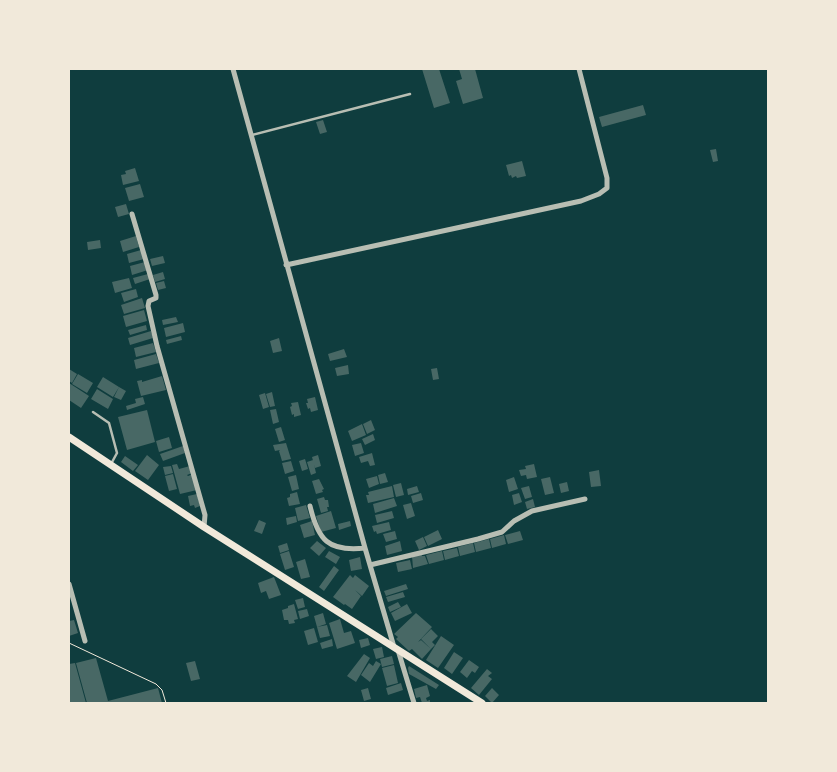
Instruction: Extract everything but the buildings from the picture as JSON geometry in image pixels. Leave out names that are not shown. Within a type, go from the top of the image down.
[{"type":"main road","points":[[69,437],[204,527],[482,703]]},
{"type":"street","points":[[233,69],[365,548],[414,703]]},
{"type":"street","points":[[286,264],[581,201],[599,194],[607,188],[607,178],[579,69]]},
{"type":"street","points":[[132,214],[156,295],[156,298],[148,301],[148,306],[157,346],[205,515],[204,527]]},
{"type":"street","points":[[370,565],[502,532],[514,521],[532,511],[585,499]]},
{"type":"street","points":[[310,506],[314,524],[320,536],[330,544],[340,549],[365,548]]},
{"type":"street","points":[[69,584],[86,641]]},
{"type":"lane","points":[[252,135],[410,94]]},
{"type":"lane","points":[[93,412],[109,423],[117,453],[111,465]]},
{"type":"path","points":[[69,642],[156,684],[160,687],[166,703]]}]
